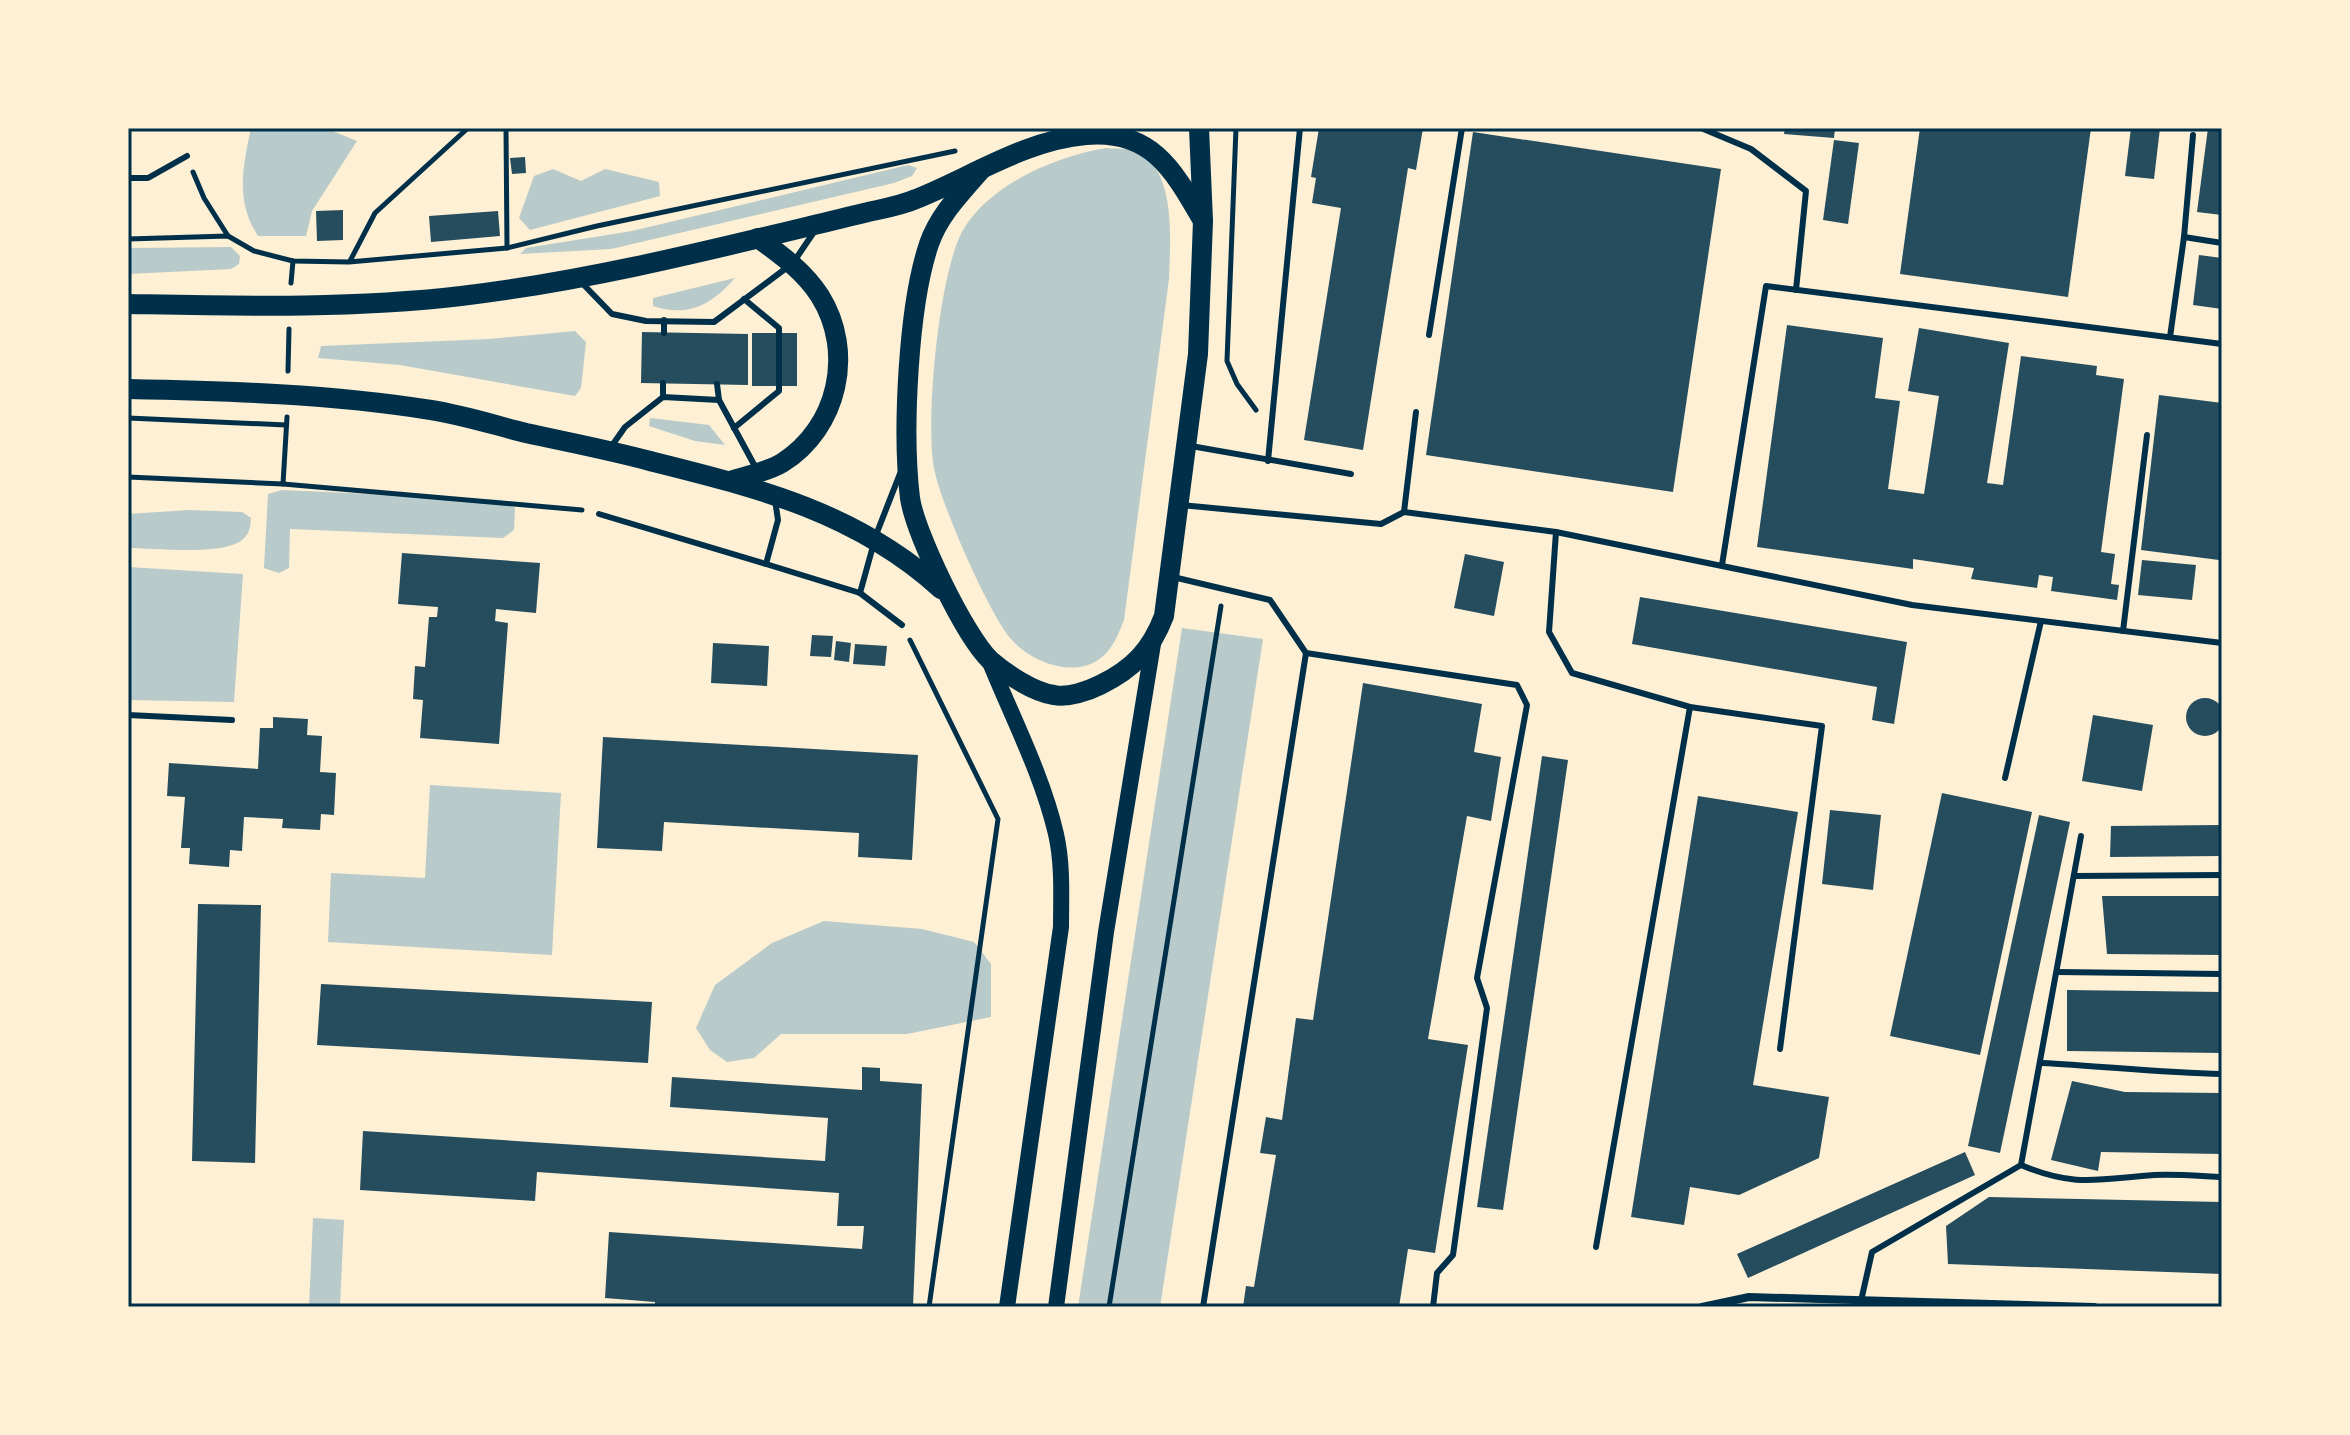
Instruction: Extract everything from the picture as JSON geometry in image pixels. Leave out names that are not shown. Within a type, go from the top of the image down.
[{"type":"main road","points":[[1034,147],[1049,128]]},
{"type":"main road","points":[[1056,1307],[1108,917],[1153,644],[1164,616],[1171,577],[1188,445],[1198,354],[1203,221],[1199,128]]},
{"type":"main road","points":[[128,304],[289,307],[461,296],[579,279],[913,201],[1034,147],[1086,135],[1118,137],[1146,146],[1172,167],[1203,221]]},
{"type":"main road","points":[[981,170],[944,213],[930,243],[917,291],[908,453],[910,499],[922,542],[950,597],[988,658],[1045,794],[1056,837],[1061,877],[1061,927],[1007,1307]]},
{"type":"main road","points":[[730,481],[782,463],[827,416],[839,380],[833,323],[820,296],[793,263],[758,238]]},
{"type":"main road","points":[[128,389],[287,393],[433,410],[609,450],[774,495],[875,538],[906,557],[950,597]]},
{"type":"main road","points":[[988,658],[1019,680],[1053,695],[1087,691],[1120,676],[1153,644]]},
{"type":"street","points":[[1702,1307],[1749,1297],[1883,1304],[2094,1307]]},
{"type":"lane","points":[[1268,461],[1300,128]]},
{"type":"lane","points":[[1429,335],[1462,128]]},
{"type":"lane","points":[[1701,128],[1751,149],[1806,191],[1796,290]]},
{"type":"lane","points":[[2170,337],[2184,237],[2193,135]]},
{"type":"lane","points":[[128,178],[148,178],[187,156]]},
{"type":"lane","points":[[579,279],[612,314],[646,321],[714,322],[793,263],[820,223]]},
{"type":"lane","points":[[2184,237],[2222,243]]},
{"type":"lane","points":[[1722,565],[1766,286],[2222,344]]},
{"type":"lane","points":[[734,428],[779,391],[779,328],[744,299]]},
{"type":"lane","points":[[664,320],[664,333]]},
{"type":"lane","points":[[714,322],[714,333]]},
{"type":"lane","points":[[663,383],[663,397]]},
{"type":"lane","points":[[717,384],[719,400],[774,495],[778,520],[766,564]]},
{"type":"lane","points":[[609,450],[625,427],[663,397],[719,400]]},
{"type":"lane","points":[[1404,512],[1416,412]]},
{"type":"lane","points":[[2123,631],[2147,435]]},
{"type":"lane","points":[[1188,445],[1351,474]]},
{"type":"lane","points":[[860,593],[875,538],[908,453]]},
{"type":"lane","points":[[1179,504],[1381,524],[1404,512],[1556,532],[1912,605],[2222,643]]},
{"type":"lane","points":[[599,514],[860,593],[902,625]]},
{"type":"lane","points":[[1556,532],[1549,632],[1572,673],[1690,707],[1822,726],[1780,1049]]},
{"type":"lane","points":[[1171,577],[1270,600],[1306,653],[1203,1307]]},
{"type":"lane","points":[[2005,778],[2041,621]]},
{"type":"lane","points":[[1306,653],[1517,685],[1527,705],[1477,978],[1487,1008],[1453,1255],[1437,1273],[1433,1307]]},
{"type":"lane","points":[[1596,1247],[1690,707]]},
{"type":"lane","points":[[128,715],[232,720]]},
{"type":"lane","points":[[1861,1301],[1872,1252],[2021,1165],[2081,836]]},
{"type":"lane","points":[[2074,876],[2222,875]]},
{"type":"lane","points":[[2057,972],[2222,974]]},
{"type":"lane","points":[[2042,1063],[2111,1066],[2142,1073],[2222,1074]]},
{"type":"lane","points":[[2021,1165],[2050,1178],[2095,1183],[2155,1175],[2222,1177]]},
{"type":"path","points":[[349,262],[375,213],[468,128]]},
{"type":"path","points":[[506,128],[507,248]]},
{"type":"path","points":[[1236,128],[1227,361],[1250,405],[1272,423]]},
{"type":"path","points":[[187,156],[204,198],[228,236],[254,251],[293,261],[349,262],[507,248],[970,147]]},
{"type":"path","points":[[128,239],[228,236]]},
{"type":"path","points":[[287,418],[293,261]]},
{"type":"path","points":[[128,418],[286,425],[283,484]]},
{"type":"path","points":[[128,477],[283,484],[578,509],[599,514]]},
{"type":"path","points":[[1109,1307],[1223,589]]},
{"type":"path","points":[[902,625],[998,819],[929,1307]]},
{"type":"shaded area","points":[[251,128],[325,128],[357,141],[312,211],[306,236],[258,236],[251,223],[243,183]]},
{"type":"shaded area","points":[[1106,148],[1131,150],[1146,158],[1157,170],[1168,206],[1169,279],[1124,620],[1114,642],[1098,660],[1087,665],[1064,667],[1040,660],[1011,639],[966,557],[945,506],[934,468],[933,383],[947,278],[963,230],[990,199],[1026,175],[1046,165]]},
{"type":"shaded area","points":[[908,165],[917,168],[912,176],[894,183],[611,249],[520,254],[526,248],[632,231]]},
{"type":"shaded area","points":[[553,169],[581,181],[605,169],[659,182],[660,196],[530,230],[519,218],[534,176]]},
{"type":"shaded area","points":[[231,247],[240,256],[239,264],[231,269],[128,274],[128,248]]},
{"type":"shaded area","points":[[735,278],[718,295],[699,306],[678,310],[653,306],[653,298]]},
{"type":"shaded area","points":[[575,331],[586,342],[581,388],[575,396],[400,365],[318,358],[321,346],[489,339]]},
{"type":"shaded area","points":[[650,418],[709,425],[725,445],[695,441],[649,426]]},
{"type":"shaded area","points":[[282,490],[502,500],[515,508],[514,530],[503,538],[290,529],[289,568],[279,573],[264,568],[268,494]]},
{"type":"shaded area","points":[[189,510],[242,512],[251,518],[249,530],[242,540],[219,548],[128,548],[128,514]]},
{"type":"shaded area","points":[[128,567],[243,574],[234,702],[128,700]]},
{"type":"shaded area","points":[[1182,628],[1263,639],[1160,1307],[1078,1307]]},
{"type":"shaded area","points":[[430,785],[561,793],[552,955],[328,942],[331,873],[425,878]]},
{"type":"shaded area","points":[[824,921],[922,929],[974,942],[991,964],[991,1017],[907,1034],[781,1034],[754,1058],[727,1062],[710,1050],[696,1028],[715,985],[772,943]]},
{"type":"shaded area","points":[[313,1218],[344,1220],[340,1307],[309,1307]]},
{"type":"building","points":[[1319,128],[1423,128],[1416,170],[1408,168],[1363,450],[1304,440],[1341,208],[1312,203],[1316,178],[1311,177]]},
{"type":"building","points":[[1785,128],[1835,128],[1834,138],[1784,134]]},
{"type":"building","points":[[1920,128],[2091,128],[2068,297],[1900,274]]},
{"type":"building","points":[[2131,128],[2160,128],[2154,179],[2125,176]]},
{"type":"building","points":[[2208,128],[2222,128],[2222,215],[2197,212]]},
{"type":"building","points":[[1473,132],[1721,169],[1673,492],[1426,455]]},
{"type":"building","points":[[1834,140],[1859,143],[1848,224],[1823,220]]},
{"type":"building","points":[[525,157],[526,173],[512,174],[510,158]]},
{"type":"building","points":[[343,210],[343,240],[317,241],[316,211]]},
{"type":"building","points":[[498,211],[500,236],[431,242],[429,216]]},
{"type":"building","points":[[2199,255],[2222,258],[2222,309],[2193,305]]},
{"type":"building","points":[[1787,325],[1883,338],[1875,398],[1900,401],[1888,489],[1924,494],[1939,396],[1908,391],[1919,328],[2009,343],[1987,483],[2003,485],[2021,356],[2097,366],[2096,375],[2124,379],[2101,552],[2115,554],[2111,584],[2119,585],[2117,600],[2051,591],[2053,577],[2039,575],[2037,588],[1971,579],[1974,568],[1913,559],[1913,569],[1757,547]]},
{"type":"building","points":[[642,332],[748,334],[748,385],[641,383]]},
{"type":"building","points":[[752,333],[797,333],[797,386],[752,386]]},
{"type":"building","points":[[2159,395],[2222,403],[2219,560],[2141,550]]},
{"type":"building","points":[[402,553],[540,563],[536,613],[496,609],[495,621],[508,623],[499,744],[420,738],[423,700],[413,699],[415,666],[425,667],[429,617],[437,617],[438,607],[398,604]]},
{"type":"building","points":[[1465,554],[1504,562],[1494,616],[1454,608]]},
{"type":"building","points":[[2142,560],[2196,565],[2192,600],[2138,595]]},
{"type":"building","points":[[1640,597],[1907,642],[1894,724],[1872,720],[1877,687],[1632,644]]},
{"type":"building","points":[[812,635],[833,636],[831,657],[810,656]]},
{"type":"building","points":[[836,641],[851,643],[849,662],[834,660]]},
{"type":"building","points":[[713,643],[769,646],[767,686],[711,683]]},
{"type":"building","points":[[855,644],[887,646],[885,666],[853,664]]},
{"type":"building","points":[[1363,683],[1482,704],[1474,752],[1501,757],[1491,821],[1467,816],[1428,1039],[1468,1045],[1435,1253],[1408,1249],[1399,1307],[1243,1307],[1246,1286],[1254,1287],[1276,1155],[1260,1153],[1266,1117],[1282,1120],[1296,1018],[1313,1020]]},
{"type":"building","points":[[2205,698],[2219,703],[2224,717],[2219,731],[2205,736],[2191,731],[2186,717],[2191,703]]},
{"type":"building","points":[[2093,715],[2153,725],[2142,791],[2082,781]]},
{"type":"building","points":[[273,717],[308,719],[307,735],[322,736],[320,772],[336,773],[334,815],[321,814],[320,830],[282,828],[283,819],[244,817],[242,851],[230,850],[229,867],[189,864],[190,848],[181,848],[185,797],[167,796],[169,763],[258,769],[260,728],[273,728]]},
{"type":"building","points":[[603,737],[918,755],[912,860],[858,857],[859,833],[664,822],[662,851],[597,848]]},
{"type":"building","points":[[1542,756],[1568,760],[1503,1210],[1477,1207]]},
{"type":"building","points":[[1942,793],[2032,812],[1980,1055],[1890,1036]]},
{"type":"building","points":[[1698,796],[1798,812],[1753,1085],[1829,1097],[1819,1158],[1739,1195],[1690,1187],[1684,1225],[1631,1217]]},
{"type":"building","points":[[1830,810],[1881,815],[1873,890],[1822,884]]},
{"type":"building","points":[[2039,815],[2070,822],[2000,1153],[1968,1146]]},
{"type":"building","points":[[2222,825],[2222,856],[2110,857],[2111,826]]},
{"type":"building","points":[[2102,896],[2222,896],[2222,955],[2107,954]]},
{"type":"building","points":[[198,904],[261,905],[255,1163],[192,1161]]},
{"type":"building","points":[[321,984],[652,1002],[648,1063],[317,1045]]},
{"type":"building","points":[[2067,990],[2222,992],[2222,1053],[2067,1051]]},
{"type":"building","points":[[862,1067],[880,1068],[880,1081],[922,1084],[913,1307],[655,1307],[655,1302],[605,1298],[609,1232],[862,1249],[864,1226],[837,1226],[839,1193],[537,1172],[535,1201],[360,1190],[363,1131],[825,1161],[828,1118],[670,1107],[672,1077],[862,1090]]},
{"type":"building","points":[[2072,1081],[2125,1092],[2222,1093],[2222,1154],[2101,1152],[2098,1171],[2051,1160]]},
{"type":"building","points":[[1965,1152],[1975,1175],[1748,1278],[1737,1254]]},
{"type":"building","points":[[1989,1197],[2222,1202],[2222,1274],[1948,1264],[1946,1226]]}]
